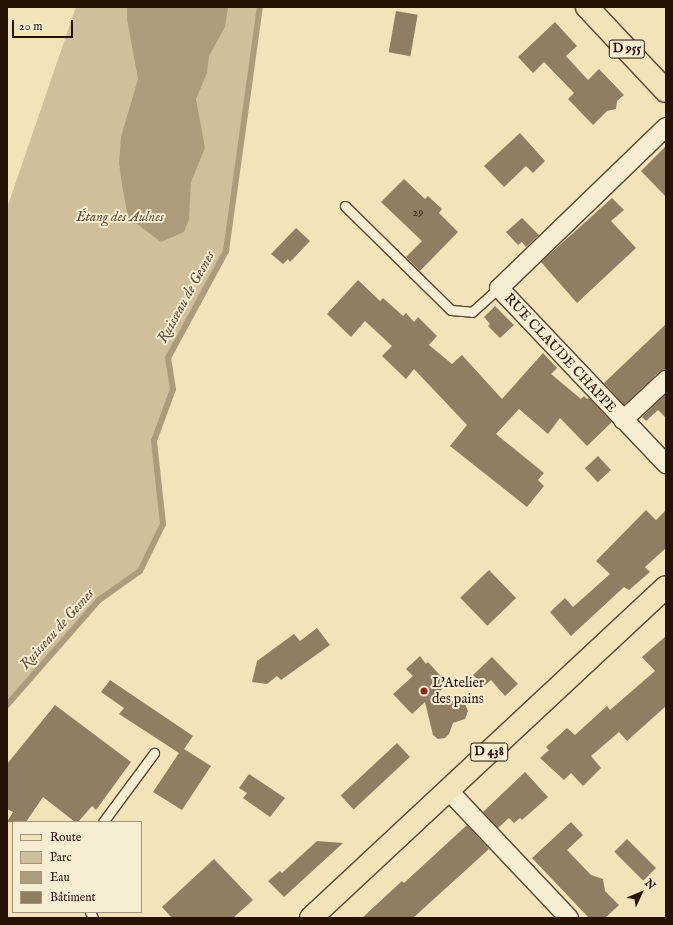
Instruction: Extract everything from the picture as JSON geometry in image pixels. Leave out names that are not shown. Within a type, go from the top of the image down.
[{"type":"main road","name":"D 955","points":[[587,7],[666,91]]},
{"type":"main road","name":"D 438","points":[[311,918],[666,587]]},
{"type":"street","name":"RUE CLAUDE CHAPPE","points":[[666,127],[499,288],[666,464]]},
{"type":"street","points":[[623,420],[666,380]]},
{"type":"street","points":[[448,790],[569,918]]},
{"type":"lane","points":[[344,206],[451,310],[472,312],[499,288]]},
{"type":"lane","points":[[104,821],[154,753]]},
{"type":"green space","name":"Étang des Aulnes","points":[[76,7],[260,7],[226,251],[168,357],[173,388],[154,441],[163,523],[140,571],[99,599],[7,705],[7,208]]},
{"type":"water","name":"Étang des Aulnes","points":[[127,7],[228,7],[225,27],[209,56],[207,73],[196,99],[205,148],[191,182],[189,219],[184,232],[161,242],[128,217],[122,185],[119,163],[121,137],[138,79],[127,19]]},
{"type":"building","points":[[396,11],[418,15],[410,56],[389,52]]},
{"type":"building","points":[[555,22],[577,46],[566,56],[588,80],[599,69],[624,95],[617,101],[616,109],[607,111],[593,125],[568,99],[574,93],[544,62],[533,73],[518,57]]},
{"type":"building","points":[[520,133],[545,161],[533,173],[526,166],[504,187],[484,166]]},
{"type":"building","points":[[666,146],[666,197],[641,171]]},
{"type":"building","points":[[404,179],[425,199],[428,196],[442,209],[439,213],[458,232],[420,271],[406,257],[422,241],[381,202]]},
{"type":"building","points":[[612,198],[624,210],[611,221],[636,248],[577,303],[541,262]]},
{"type":"building","points":[[522,218],[539,235],[526,247],[522,242],[518,245],[506,232]]},
{"type":"building","points":[[296,228],[310,241],[290,262],[288,259],[283,264],[271,254]]},
{"type":"building","points":[[358,280],[380,301],[383,298],[403,316],[406,313],[414,322],[418,317],[437,336],[429,345],[452,364],[462,355],[502,399],[543,353],[557,368],[551,374],[581,399],[584,396],[587,399],[589,398],[612,422],[587,446],[560,418],[548,434],[519,409],[496,434],[544,473],[538,480],[544,486],[527,507],[450,446],[467,425],[414,369],[406,379],[382,356],[392,346],[365,321],[351,337],[327,314]]},
{"type":"building","points":[[495,306],[514,325],[500,338],[488,326],[490,324],[484,317]]},
{"type":"building","points":[[666,324],[666,370],[659,372],[624,405],[604,383]]},
{"type":"building","points":[[666,394],[666,418],[658,410],[646,421],[642,417]]},
{"type":"building","points":[[598,456],[611,470],[598,482],[585,468]]},
{"type":"building","points":[[646,510],[656,520],[666,510],[666,548],[645,567],[650,572],[629,590],[624,587],[571,636],[550,612],[565,598],[573,607],[610,574],[596,561]]},
{"type":"building","points":[[489,570],[516,598],[487,626],[460,598]]},
{"type":"building","points":[[317,628],[330,645],[281,680],[277,676],[267,684],[252,682],[257,661],[294,634],[300,641]]},
{"type":"building","points":[[666,636],[666,706],[627,741],[619,732],[591,756],[601,768],[583,786],[571,773],[564,780],[540,758],[549,750],[546,747],[567,728],[575,735],[607,706],[610,710],[655,671],[642,657]]},
{"type":"building","points":[[420,656],[426,664],[428,662],[448,684],[434,696],[465,704],[468,711],[465,719],[453,723],[449,734],[445,738],[438,739],[433,735],[425,702],[412,714],[393,694],[413,676],[406,669]]},
{"type":"building","points":[[492,657],[518,684],[505,696],[491,680],[484,686],[473,675]]},
{"type":"building","points":[[110,680],[193,736],[184,749],[211,766],[182,810],[153,792],[179,753],[119,714],[124,708],[101,692]]},
{"type":"building","points":[[55,705],[131,762],[96,810],[92,806],[79,821],[74,821],[43,797],[27,821],[7,822],[13,812],[7,809],[7,764]]},
{"type":"building","points":[[397,743],[410,757],[354,809],[341,796]]},
{"type":"building","points":[[525,772],[548,797],[522,820],[520,818],[514,823],[509,818],[498,828],[483,812]]},
{"type":"building","points":[[249,774],[285,798],[270,817],[243,798],[247,793],[239,788]]},
{"type":"building","points":[[571,822],[583,835],[567,850],[591,875],[603,879],[605,891],[619,905],[605,918],[589,918],[532,858]]},
{"type":"building","points":[[467,825],[489,849],[413,918],[362,918],[402,881],[404,883]]},
{"type":"building","points":[[627,839],[656,868],[643,881],[614,852]]},
{"type":"building","points":[[317,841],[343,843],[284,897],[268,881],[280,871],[282,873]]},
{"type":"building","points":[[214,859],[253,900],[233,918],[172,918],[162,907]]},
{"type":"waterway","name":"Ruisseau de Gesnes","points":[[7,705],[99,600],[140,571],[163,524],[154,441],[173,389],[168,358],[226,251],[260,7]]},
{"type":"place","name":"L'Atelier des pains","points":[[424,691]]}]
